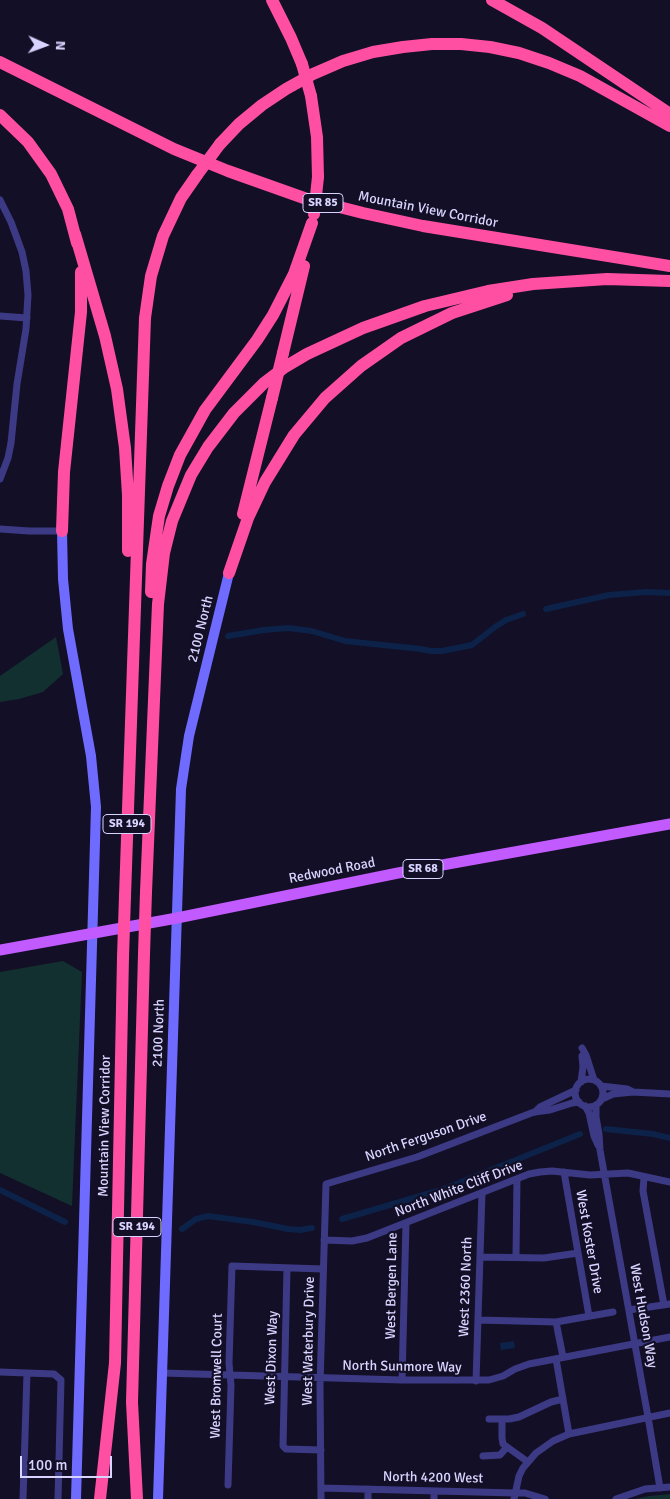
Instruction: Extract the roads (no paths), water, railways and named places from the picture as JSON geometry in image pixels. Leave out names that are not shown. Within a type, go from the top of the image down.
[{"type":"highway","points":[[229,572],[305,264],[318,178],[317,137],[312,96],[302,64],[272,0]]},
{"type":"highway","points":[[492,0],[542,28],[670,114]]},
{"type":"highway","points":[[130,754],[143,342],[146,304],[163,236],[181,198],[220,144],[262,105],[313,74],[342,61],[373,52],[432,44],[490,47],[533,57],[580,76],[670,126]]},
{"type":"highway","name":"Mountain View Corridor","points":[[0,62],[183,153],[253,181],[304,198],[363,214],[422,226],[670,266]]},
{"type":"highway","points":[[0,115],[28,142],[44,163],[63,197],[109,353],[117,389],[123,428],[128,514],[130,754]]},
{"type":"highway","points":[[150,775],[152,564],[156,532],[163,501],[177,462],[196,425],[261,334],[280,302],[300,259],[313,219]]},
{"type":"highway","points":[[62,531],[64,472],[82,297],[81,267],[75,234]]},
{"type":"highway","points":[[229,572],[256,500],[285,448],[304,422],[326,398],[361,366],[387,347],[418,329],[470,306],[525,291],[607,279]]},
{"type":"highway","points":[[150,775],[161,569],[177,506],[191,476],[216,435],[234,413],[264,384],[297,360],[340,338],[386,319],[445,301],[495,290],[550,282],[607,279],[670,281]]},
{"type":"highway","name":"Mountain View Corridor","points":[[100,1499],[115,1363],[125,896],[130,754]]},
{"type":"highway","name":"SR 194","points":[[137,1499],[132,1402],[150,775]]},
{"type":"main road","points":[[62,531],[63,579],[68,629],[91,756],[95,793],[96,836],[76,1499]]},
{"type":"main road","name":"2100 North","points":[[158,1499],[180,808],[183,769],[193,719],[229,572]]},
{"type":"main road","name":"Redwood Road","points":[[0,950],[670,824]]},
{"type":"street","points":[[0,200],[16,232],[24,262],[28,295],[28,318],[11,443],[8,458],[0,479]]},
{"type":"street","points":[[0,316],[28,318]]},
{"type":"street","points":[[0,529],[62,531]]},
{"type":"street","points":[[602,1099],[603,1090],[594,1080],[582,1048],[583,1067],[581,1082],[576,1090],[576,1099],[582,1104],[591,1107],[596,1106],[602,1099],[613,1094],[633,1092],[670,1094]]},
{"type":"street","points":[[581,1082],[594,1080]]},
{"type":"street","points":[[601,1086],[627,1089],[633,1092]]},
{"type":"street","name":"North Ferguson Drive","points":[[534,1112],[540,1107],[576,1090]]},
{"type":"street","name":"North Ferguson Drive","points":[[326,1184],[417,1156],[534,1112],[550,1110],[572,1103],[582,1104]]},
{"type":"street","name":"West Hudson Way","points":[[582,1104],[588,1113],[600,1150]]},
{"type":"street","name":"West Hudson Way","points":[[596,1106],[604,1175],[660,1488]]},
{"type":"street","name":"North White Cliff Drive","points":[[324,1240],[362,1240],[517,1179],[540,1172],[564,1172],[584,1175],[628,1173],[670,1182]]},
{"type":"street","name":"West Koster Drive","points":[[564,1172],[590,1316]]},
{"type":"street","points":[[629,1310],[667,1304],[643,1191],[644,1177]]},
{"type":"street","points":[[516,1257],[517,1179]]},
{"type":"street","name":"West Waterbury Drive","points":[[320,1499],[326,1184]]},
{"type":"street","name":"West 2360 North","points":[[476,1381],[482,1193]]},
{"type":"street","name":"West Bergen Lane","points":[[402,1380],[406,1223]]},
{"type":"street","points":[[480,1257],[552,1258],[578,1253]]},
{"type":"street","name":"West Bromwell Court","points":[[228,1485],[232,1266],[287,1268]]},
{"type":"street","points":[[287,1268],[323,1269]]},
{"type":"street","name":"West Dixon Way","points":[[287,1268],[282,1443],[284,1448],[321,1450]]},
{"type":"street","points":[[478,1320],[556,1322],[613,1312]]},
{"type":"street","points":[[556,1322],[563,1399],[569,1434]]},
{"type":"street","name":"North Sunmore Way","points":[[162,1373],[476,1381],[496,1378],[523,1366],[670,1337]]},
{"type":"street","points":[[0,1372],[52,1374],[60,1377],[62,1386],[58,1499]]},
{"type":"street","points":[[23,1499],[26,1373]]},
{"type":"street","points":[[489,1419],[519,1417],[543,1405],[563,1399]]},
{"type":"street","points":[[514,1496],[519,1476],[528,1462],[541,1448],[553,1441],[569,1434],[670,1412]]},
{"type":"street","points":[[502,1419],[502,1441],[507,1447],[528,1462]]},
{"type":"street","points":[[483,1456],[500,1456],[507,1447]]},
{"type":"street","points":[[616,1499],[645,1489],[670,1487]]},
{"type":"street","name":"North 4200 West","points":[[321,1488],[434,1491],[514,1496],[525,1493],[545,1499]]},
{"type":"street","points":[[368,1489],[368,1499]]},
{"type":"street","points":[[434,1491],[434,1499]]},
{"type":"water","points":[[514,1341],[515,1348],[501,1350],[500,1343]]},
{"type":"waterway","points":[[546,609],[609,595],[646,592],[670,593]]},
{"type":"waterway","points":[[228,636],[288,628],[312,631],[345,641],[442,651],[472,645],[506,620],[523,614]]},
{"type":"waterway","points":[[606,1129],[653,1134],[670,1138]]},
{"type":"waterway","points":[[342,1219],[444,1189],[580,1134]]},
{"type":"waterway","points":[[0,1190],[65,1222]]},
{"type":"waterway","points":[[182,1229],[196,1219],[208,1216],[288,1229],[312,1228]]}]
